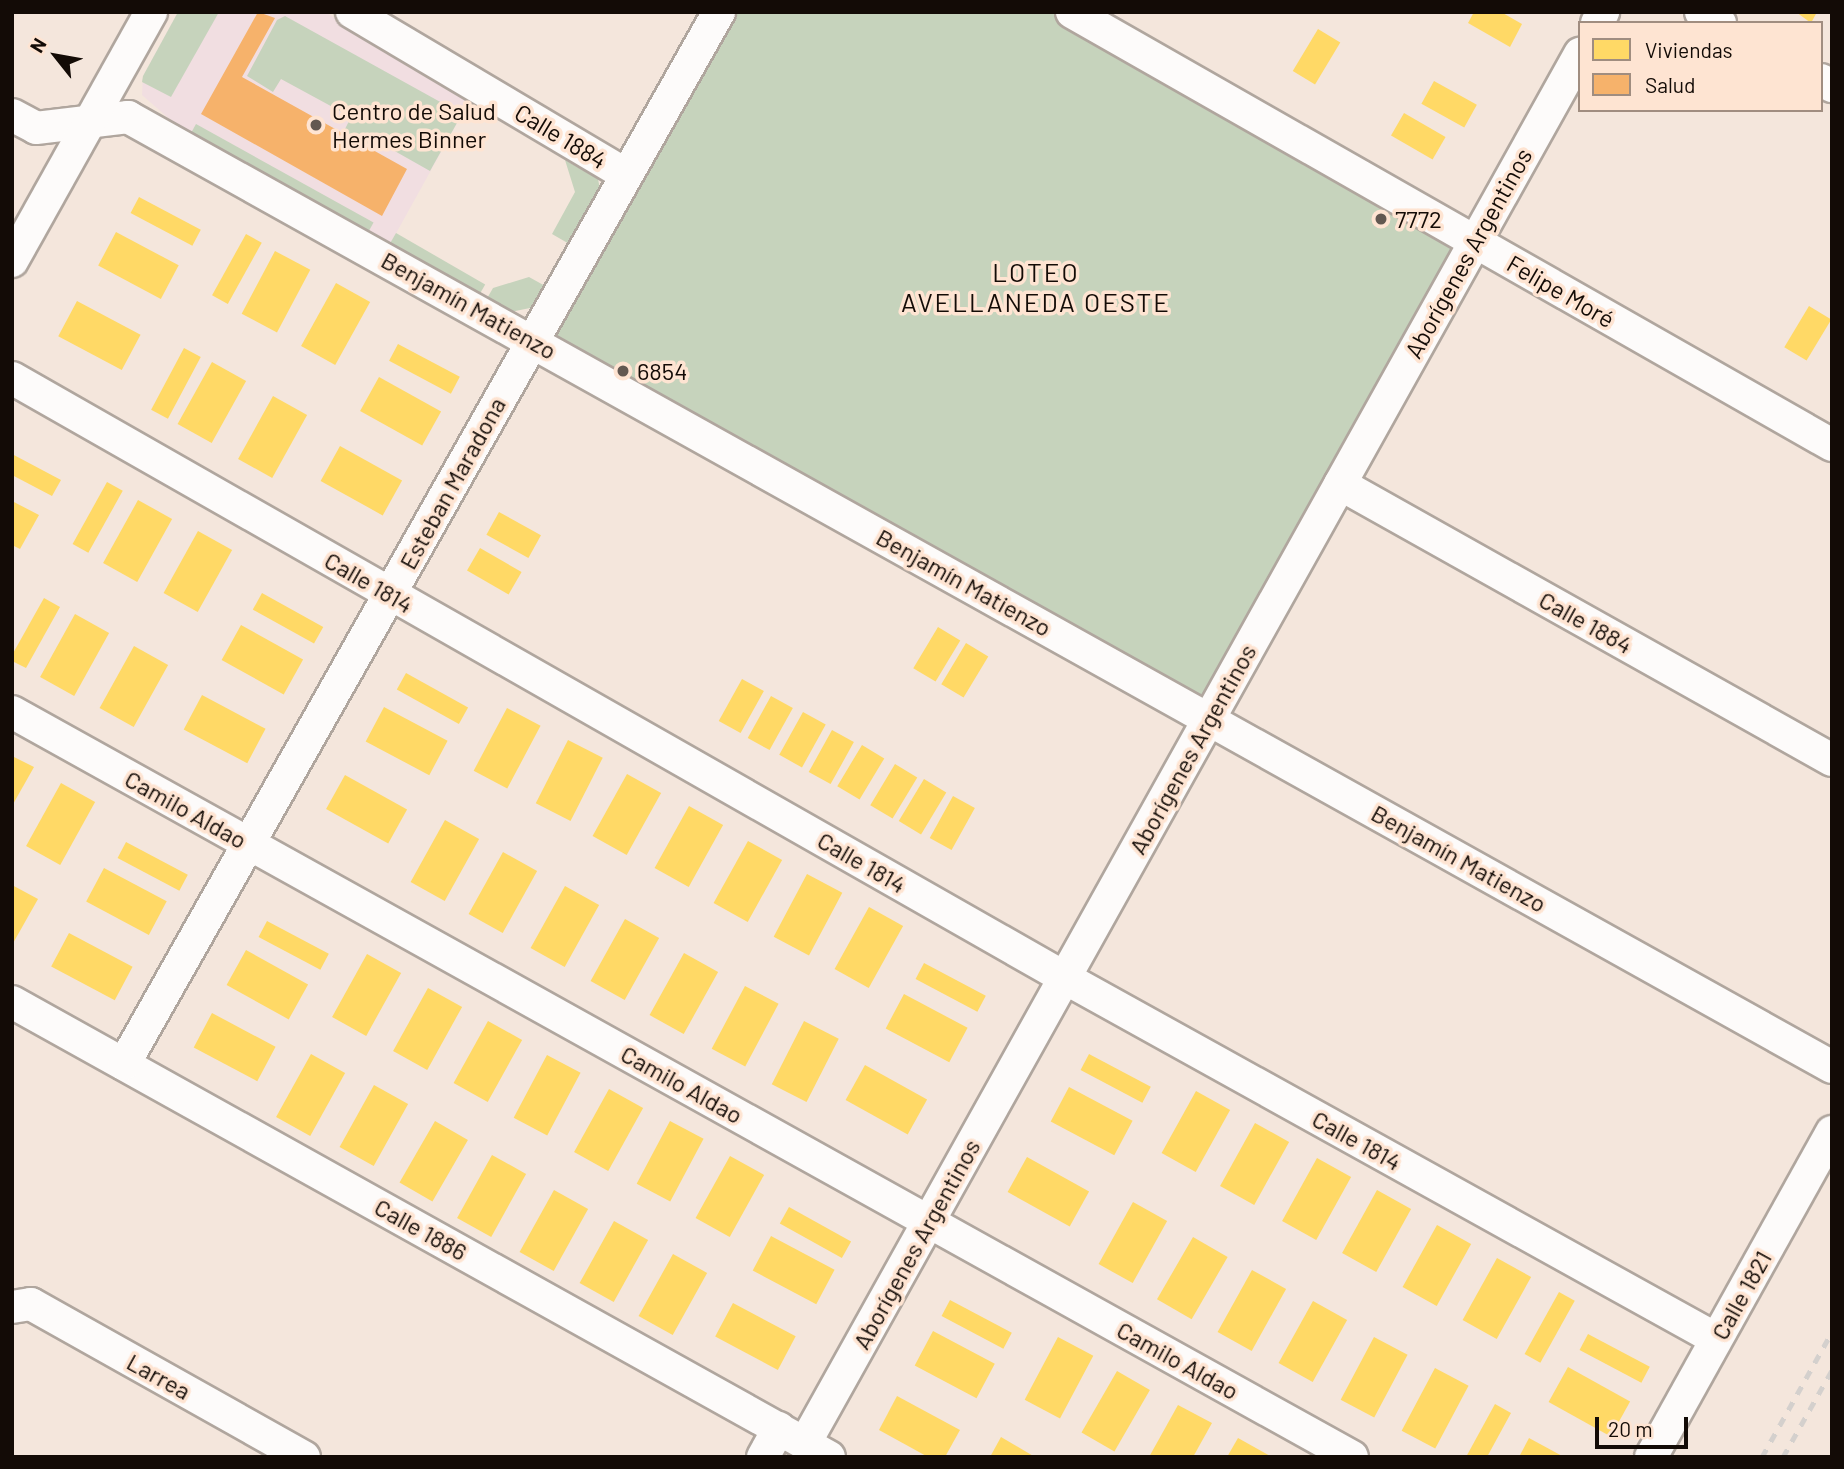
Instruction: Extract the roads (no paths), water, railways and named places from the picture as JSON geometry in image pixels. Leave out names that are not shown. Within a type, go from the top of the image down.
[{"type":"street","points":[[12,261],[151,12]]},
{"type":"street","name":"Calle 1884","points":[[352,12],[626,175]]},
{"type":"street","name":"Esteban Maradona","points":[[124,1064],[719,12]]},
{"type":"street","name":"Felipe Moré","points":[[1072,12],[1832,445]]},
{"type":"street","points":[[1701,12],[1717,21]]},
{"type":"street","name":"Aborígenes Argentinos","points":[[763,1457],[804,1443],[1578,58]]},
{"type":"street","name":"Benjamín Matienzo","points":[[12,115],[36,128],[128,117],[1832,1067]]},
{"type":"street","name":"Calle 1814","points":[[12,378],[1065,978],[1716,1339]]},
{"type":"street","name":"Calle 1884","points":[[1340,484],[1832,760]]},
{"type":"street","name":"Camilo Aldao","points":[[12,712],[1352,1457]]},
{"type":"street","name":"Calle 1886","points":[[12,1003],[804,1443]]},
{"type":"street","name":"Calle 1821","points":[[1651,1457],[1832,1132]]},
{"type":"street","name":"Larrea","points":[[12,1307],[31,1304],[304,1457]]},
{"type":"railway","points":[[1762,1457],[1832,1332]]},
{"type":"railway","points":[[1783,1457],[1832,1370]]},
{"type":"place","name":"Centro de Salud Hermes Binner","points":[[316,125]]},
{"type":"place","name":"7772","points":[[1381,219]]},
{"type":"place","name":"6854","points":[[623,371]]},
{"type":"district","name":"LOTEO AVELLANEDA OESTE","points":[[1036,287]]}]
